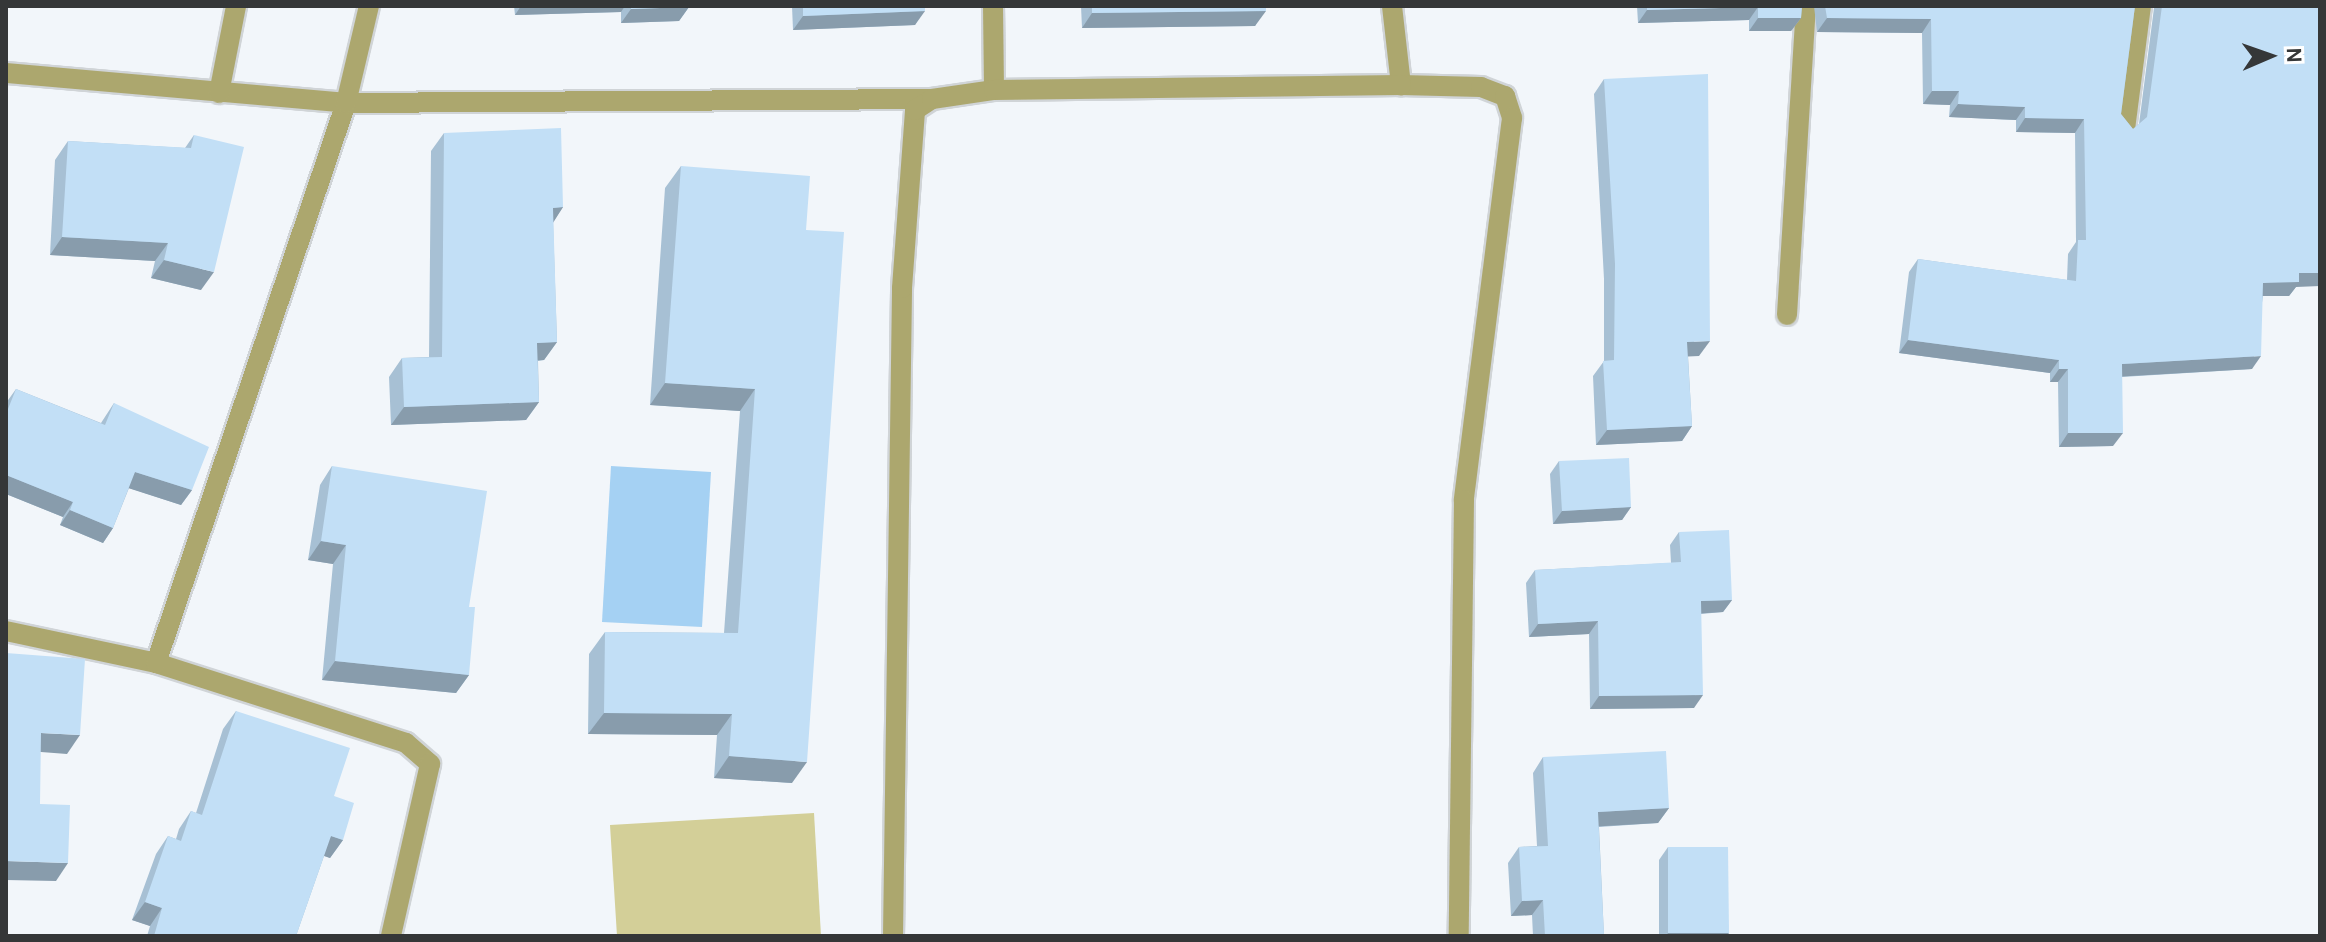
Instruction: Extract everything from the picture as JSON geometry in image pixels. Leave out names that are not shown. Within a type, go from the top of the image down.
[{"type":"street","points":[[219,93],[236,6]]},
{"type":"street","points":[[156,663],[346,103],[369,6]]},
{"type":"street","points":[[993,6],[994,90]]},
{"type":"street","points":[[1392,6],[1401,85]]},
{"type":"street","points":[[1787,315],[1806,6]]},
{"type":"street","points":[[2125,129],[2141,6]]},
{"type":"street","points":[[6,73],[346,103],[932,99],[994,90],[1401,85],[1481,87],[1505,96],[1512,118],[1464,500],[1459,936]]},
{"type":"street","points":[[893,936],[902,288],[910,132],[915,110],[932,99]]},
{"type":"street","points":[[6,631],[156,663],[406,743],[430,764],[391,936]]},
{"type":"shaded area","points":[[814,813],[821,936],[617,936],[610,825]]},
{"type":"water","points":[[611,466],[711,472],[702,627],[602,622]]},
{"type":"building","points":[[631,6],[689,6],[689,7],[631,9]]},
{"type":"building","points":[[803,6],[925,6],[925,11],[803,16]]},
{"type":"building","points":[[1092,6],[1266,6],[1266,11],[1092,13]]},
{"type":"building","points":[[1647,6],[1802,6],[1801,18],[1758,18],[1758,7],[1647,10]]},
{"type":"building","points":[[1825,6],[2135,6],[2121,114],[2133,129],[2147,117],[2162,6],[2320,6],[2320,273],[2299,273],[2299,282],[2263,283],[2261,356],[2122,364],[2123,433],[2068,433],[2068,369],[2059,369],[2059,360],[1908,340],[1918,259],[2076,281],[2078,240],[2086,240],[2084,119],[2025,118],[2025,107],[1958,104],[1959,91],[1932,91],[1931,19],[1827,18]]},
{"type":"building","points":[[1708,74],[1710,341],[1687,342],[1692,426],[1607,430],[1603,361],[1614,360],[1615,264],[1604,79]]},
{"type":"building","points":[[561,128],[563,207],[553,208],[557,342],[537,343],[539,402],[404,407],[402,358],[442,357],[444,133]]},
{"type":"building","points":[[194,135],[244,147],[214,272],[164,260],[168,243],[62,237],[68,141],[191,148]]},
{"type":"building","points":[[681,166],[810,176],[806,230],[844,232],[807,762],[729,756],[732,714],[604,713],[605,632],[738,633],[755,389],[665,383]]},
{"type":"building","points":[[16,389],[105,425],[114,403],[209,447],[192,490],[135,472],[113,528],[70,510],[73,502],[6,475],[6,414]]},
{"type":"building","points":[[1629,458],[1631,507],[1562,511],[1559,461]]},
{"type":"building","points":[[332,466],[487,491],[469,607],[475,607],[469,675],[335,661],[346,545],[321,541]]},
{"type":"building","points":[[1729,530],[1732,600],[1701,601],[1703,695],[1599,696],[1598,621],[1538,624],[1535,570],[1681,562],[1679,532]]},
{"type":"building","points":[[6,653],[85,659],[80,735],[41,733],[40,804],[70,805],[68,863],[6,861]]},
{"type":"building","points":[[236,711],[350,748],[334,796],[354,803],[343,840],[331,836],[296,936],[154,936],[162,908],[145,902],[168,836],[181,841],[191,811],[202,815]]},
{"type":"building","points":[[1666,751],[1669,808],[1598,812],[1604,936],[1545,936],[1543,900],[1522,901],[1519,847],[1548,846],[1543,757]]},
{"type":"building","points":[[1668,847],[1728,847],[1729,933],[1668,933]]}]
